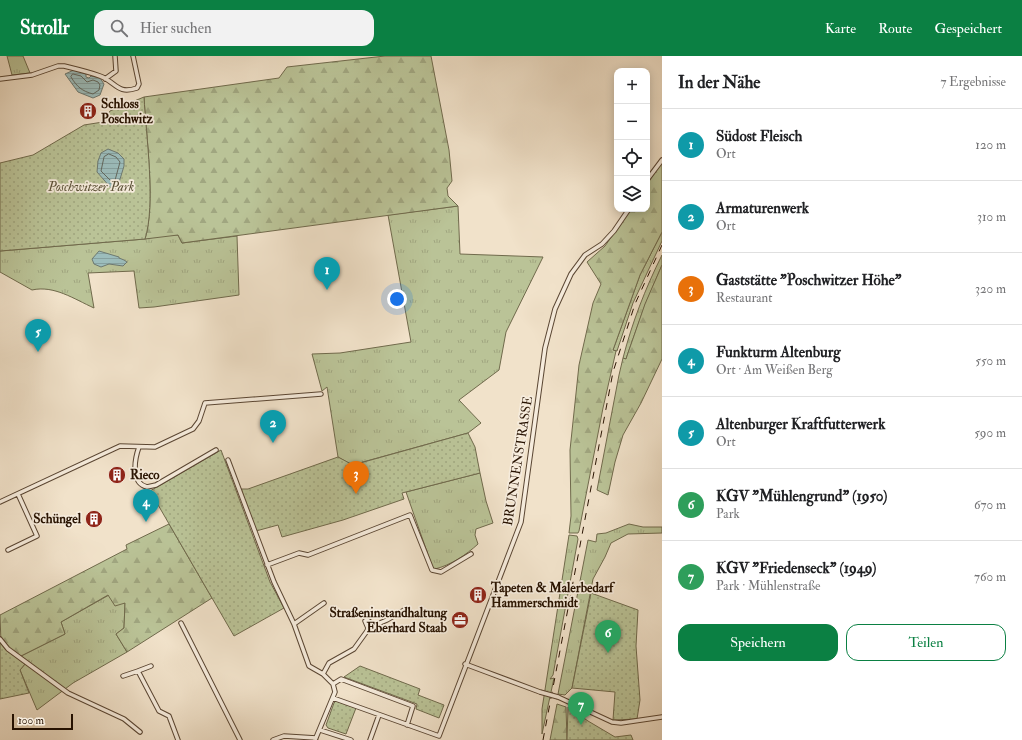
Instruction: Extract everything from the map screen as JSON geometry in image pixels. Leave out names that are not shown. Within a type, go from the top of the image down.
[{"type":"street","points":[[105,79],[116,71],[115,56]]},
{"type":"street","points":[[0,79],[32,75],[58,66],[64,66],[105,79],[120,90],[130,91],[137,88],[139,84],[133,56]]},
{"type":"street","points":[[650,176],[662,160]]},
{"type":"street","name":"BRUNNENSTRASSE","points":[[407,725],[439,736],[465,664],[521,522],[545,348],[555,309],[571,274],[585,255],[602,244],[614,231],[627,212]]},
{"type":"street","points":[[0,502],[120,446],[155,447],[193,429],[199,421],[205,403],[321,394]]},
{"type":"street","points":[[139,447],[135,469],[141,483],[147,487],[156,485],[216,450]]},
{"type":"street","points":[[228,460],[267,565],[294,624],[309,666],[323,674],[333,684],[335,692],[315,739],[284,736],[273,740]]},
{"type":"street","points":[[8,550],[37,536],[18,494]]},
{"type":"street","points":[[267,565],[299,553],[308,555],[410,515],[432,570],[440,572],[471,554]]},
{"type":"street","points":[[294,624],[324,603]]},
{"type":"street","points":[[323,674],[329,663],[354,649],[368,628],[387,620],[404,610]]},
{"type":"street","points":[[368,628],[365,621],[370,617]]},
{"type":"street","points":[[181,623],[240,740]]},
{"type":"street","points":[[0,639],[14,653],[68,693],[124,719],[140,732]]},
{"type":"street","points":[[465,664],[540,692],[558,697],[612,722],[621,724],[662,718]]},
{"type":"street","points":[[123,676],[151,666]]},
{"type":"street","points":[[138,671],[159,712],[169,716],[178,740]]},
{"type":"street","points":[[333,684],[341,679],[414,706],[407,725],[333,698]]},
{"type":"street","points":[[370,740],[379,714]]},
{"type":"street","points":[[320,730],[351,740]]},
{"type":"green space","points":[[7,56],[23,56],[30,73],[12,75]]},
{"type":"green space","points":[[385,56],[431,56],[449,150],[452,181],[447,188],[448,196],[458,206],[182,243],[178,235],[145,239],[150,208],[150,189],[144,97],[279,78],[287,67]]},
{"type":"green space","name":"Poschwitzer Park","points":[[144,97],[150,189],[150,208],[145,239],[0,251],[0,163],[33,155],[84,125],[103,122],[110,111]]},
{"type":"green space","points":[[662,163],[662,232],[640,275],[613,350],[616,351],[603,408],[579,531],[578,533],[569,533],[571,516],[570,450],[579,365],[593,303],[601,284],[587,262],[605,246],[629,212],[650,212],[650,179]]},
{"type":"green space","points":[[458,206],[460,254],[543,257],[506,332],[499,370],[459,400],[481,423],[468,433],[352,465],[338,457],[327,387],[322,391],[312,354],[340,353],[411,342],[388,215]]},
{"type":"green space","points":[[662,232],[662,241],[633,303],[617,351],[613,350],[640,275]]},
{"type":"green space","points":[[164,235],[178,235],[182,243],[237,236],[239,295],[139,308],[134,271],[88,273],[94,308],[56,291],[48,289],[32,290],[0,272],[0,251],[145,239]]},
{"type":"green space","points":[[662,255],[662,265],[645,305],[626,359],[623,358],[630,332]]},
{"type":"green space","points":[[662,265],[662,359],[641,403],[623,435],[615,462],[608,495],[597,490],[619,375],[623,358],[626,359],[645,304]]},
{"type":"green space","points":[[468,433],[475,447],[480,473],[402,493],[404,499],[343,520],[282,537],[278,525],[256,531],[241,489],[248,489],[338,457],[353,465]]},
{"type":"green space","points":[[221,450],[270,582],[284,608],[234,636],[150,491]]},
{"type":"green space","points":[[480,473],[486,501],[493,523],[476,529],[475,535],[478,544],[468,552],[458,559],[435,569],[432,566],[406,492]]},
{"type":"green space","points":[[169,524],[212,598],[127,652],[116,634],[124,628],[125,603],[115,606],[108,595],[61,622],[65,634],[17,658],[1,644],[0,615],[127,549],[126,545]]},
{"type":"green space","points":[[629,524],[643,527],[662,527],[662,533],[628,534],[611,543],[593,579],[572,688],[565,695],[558,694],[588,540],[596,542],[597,534],[606,533]]},
{"type":"green space","points":[[569,535],[577,536],[578,539],[553,675],[550,679],[554,678],[542,734],[542,709]]},
{"type":"green space","points":[[591,593],[638,610],[636,646],[640,700],[637,719],[613,720],[615,692],[572,688]]},
{"type":"green space","points":[[109,595],[125,603],[124,628],[116,634],[127,652],[73,683],[37,710],[20,670],[25,664],[17,658],[65,634],[61,622]]},
{"type":"green space","points":[[0,642],[6,650],[25,664],[20,670],[29,693],[0,699]]},
{"type":"green space","points":[[360,666],[420,689],[418,695],[444,705],[439,718],[416,709],[417,704],[344,677]]},
{"type":"green space","points":[[336,701],[356,708],[346,734],[328,728],[326,725]]},
{"type":"green space","points":[[557,704],[566,707],[567,740],[550,740]]},
{"type":"green space","points":[[568,707],[615,737],[631,735],[633,740],[567,740]]},
{"type":"water","points":[[74,70],[86,74],[86,77],[89,78],[91,76],[100,78],[104,84],[100,95],[93,98],[78,92],[65,74]]},
{"type":"water","points":[[108,149],[118,153],[124,159],[124,166],[117,189],[111,188],[97,172],[98,161],[101,153]]},
{"type":"water","points":[[99,251],[119,257],[127,262],[123,266],[109,264],[101,267],[94,264],[92,259]]},
{"type":"railway","points":[[543,740],[613,372],[635,304],[662,245]]},
{"type":"place","name":"Schloss Poschwitz","points":[[88,111]]},
{"type":"place","name":"Südost Fleisch","points":[[327,290]]},
{"type":"place","name":"Altenburger Kraftfutterwerk","points":[[38,352]]},
{"type":"place","name":"Armaturenwerk","points":[[273,443]]},
{"type":"place","name":"Rieco","points":[[117,475]]},
{"type":"place","name":"Gaststätte \"Poschwitzer Höhe\"","points":[[356,494]]},
{"type":"place","name":"Schüngel","points":[[94,519]]},
{"type":"place","name":"Funkturm Altenburg","points":[[146,522]]},
{"type":"place","name":"Tapeten & Malerbedarf Hammerschmidt","points":[[478,595]]},
{"type":"place","name":"Straßeninstandhaltung Eberhard Staab","points":[[460,620]]},
{"type":"place","name":"KGV \"Mühlengrund\" (1950)","points":[[608,653]]},
{"type":"place","name":"KGV \"Friedenseck\" (1949)","points":[[581,725]]}]
